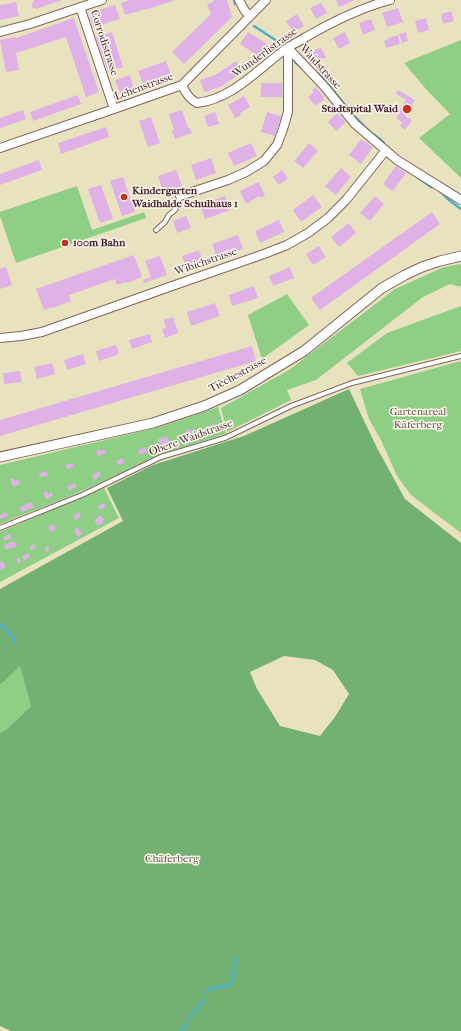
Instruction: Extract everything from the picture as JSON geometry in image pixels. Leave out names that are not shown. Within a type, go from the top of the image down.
[{"type":"street","points":[[0,32],[30,24],[102,0]]},
{"type":"street","points":[[239,0],[245,11],[250,16]]},
{"type":"street","name":"Lehenstrasse","points":[[0,148],[182,85],[266,0]]},
{"type":"street","name":"Wunderlistrasse","points":[[182,85],[186,95],[197,103],[217,98],[232,90],[288,48],[322,27],[351,14],[390,0]]},
{"type":"street","name":"Corrodistrasse","points":[[80,7],[114,109]]},
{"type":"street","points":[[180,196],[228,180],[246,172],[264,161],[277,145],[284,129],[288,112],[288,48]]},
{"type":"street","name":"Waidstrasse","points":[[288,48],[323,85],[355,124],[397,160],[461,200]]},
{"type":"street","name":"Wibichstrasse","points":[[0,338],[42,332],[287,245],[308,233],[328,218],[346,200],[386,150]]},
{"type":"street","name":"Tièchestrasse","points":[[0,457],[30,449],[153,423],[204,406],[240,390],[304,350],[382,288],[422,267],[461,256]]},
{"type":"lane","points":[[156,230],[175,210],[180,196]]},
{"type":"lane","name":"Obere Waidstrasse","points":[[0,528],[82,495],[161,457],[225,438],[291,406],[352,383],[461,356]]},
{"type":"green space","points":[[461,40],[461,178],[419,138],[450,114],[404,63]]},
{"type":"green space","points":[[77,186],[92,230],[144,212],[146,218],[16,263],[0,212]]},
{"type":"green space","points":[[461,264],[461,287],[450,284],[423,297],[316,380],[287,390],[291,400],[227,432],[221,408],[289,370],[395,289],[444,267]]},
{"type":"green space","points":[[287,294],[309,325],[262,359],[248,315]]},
{"type":"green space","points":[[461,306],[461,351],[358,376],[347,363],[387,333]]},
{"type":"green space","name":"Gartenareal Käferberg","points":[[461,361],[461,533],[411,495],[397,476],[381,440],[369,419],[360,389]]},
{"type":"green space","name":"Chäferberg","points":[[349,389],[377,448],[405,499],[461,543],[461,1031],[11,1031],[0,1026],[0,733],[6,730],[31,706],[20,666],[0,685],[0,589],[123,521],[107,488],[153,465],[244,436]],"holes":[[[284,656],[315,660],[333,670],[349,694],[335,717],[320,736],[280,726],[257,689],[250,672]]]},
{"type":"green space","points":[[218,407],[226,434],[160,454],[68,497],[0,524],[0,465],[160,427]]},
{"type":"green space","points":[[104,488],[119,518],[0,582],[0,532]]},
{"type":"green space","points":[[20,665],[31,706],[6,730],[0,733],[0,685]]},
{"type":"building","points":[[33,0],[62,0],[33,9]]},
{"type":"building","points":[[130,0],[175,0],[125,15],[121,3]]},
{"type":"building","points":[[213,0],[227,0],[232,17],[184,64],[172,52],[211,14],[207,4],[213,2]]},
{"type":"building","points":[[336,0],[355,0],[339,7]]},
{"type":"building","points":[[16,2],[19,16],[0,20],[0,5]]},
{"type":"building","points":[[321,3],[327,13],[316,19],[310,8]]},
{"type":"building","points":[[115,5],[120,19],[93,27],[89,13]]},
{"type":"building","points":[[398,8],[403,22],[387,27],[382,13]]},
{"type":"building","points":[[451,11],[454,21],[443,24],[441,14]]},
{"type":"building","points":[[297,14],[304,26],[293,32],[286,21]]},
{"type":"building","points":[[74,18],[99,92],[86,97],[66,37],[16,53],[19,70],[6,72],[0,40],[16,38]]},
{"type":"building","points":[[426,18],[429,30],[418,33],[415,21]]},
{"type":"building","points":[[371,19],[375,30],[363,35],[359,23]]},
{"type":"building","points":[[112,32],[123,67],[108,72],[96,37]]},
{"type":"building","points":[[248,32],[269,45],[261,58],[240,44]]},
{"type":"building","points":[[345,32],[350,43],[339,49],[333,38]]},
{"type":"building","points":[[406,32],[408,41],[402,43],[399,34]]},
{"type":"building","points":[[398,35],[400,44],[386,48],[384,41]]},
{"type":"building","points":[[321,47],[326,57],[317,62],[312,52]]},
{"type":"building","points":[[166,61],[171,75],[143,84],[138,71]]},
{"type":"building","points":[[236,61],[243,72],[220,87],[204,92],[200,80],[215,75]]},
{"type":"building","points":[[130,75],[134,89],[120,93],[115,80]]},
{"type":"building","points":[[261,83],[282,83],[282,97],[261,97]]},
{"type":"building","points":[[316,87],[324,97],[324,100],[315,106],[308,97],[314,92],[312,90]]},
{"type":"building","points":[[398,90],[415,100],[405,116],[412,120],[405,130],[400,126],[402,122],[396,118],[406,100],[395,93]]},
{"type":"building","points":[[78,95],[81,104],[33,121],[30,112]]},
{"type":"building","points":[[244,96],[250,107],[235,118],[228,105]]},
{"type":"building","points":[[23,110],[26,119],[0,128],[0,118]]},
{"type":"building","points":[[182,110],[188,128],[190,128],[192,133],[175,139],[169,114]]},
{"type":"building","points":[[215,112],[219,124],[208,127],[204,116]]},
{"type":"building","points":[[267,112],[281,116],[275,136],[261,132]]},
{"type":"building","points":[[337,113],[346,122],[336,131],[328,122]]},
{"type":"building","points":[[151,117],[160,143],[148,147],[139,121]]},
{"type":"building","points":[[106,127],[109,137],[61,154],[58,143]]},
{"type":"building","points":[[361,139],[373,147],[361,164],[349,155]]},
{"type":"building","points":[[251,143],[257,156],[234,166],[228,153]]},
{"type":"building","points":[[309,143],[318,151],[303,168],[294,161]]},
{"type":"building","points":[[211,158],[216,173],[196,180],[191,165]]},
{"type":"building","points":[[39,160],[42,170],[0,185],[0,174]]},
{"type":"building","points":[[396,166],[406,173],[393,191],[383,184]]},
{"type":"building","points":[[341,168],[351,177],[336,195],[325,186]]},
{"type":"building","points":[[176,170],[182,186],[163,191],[158,176]]},
{"type":"building","points":[[282,170],[288,178],[279,185],[273,177]]},
{"type":"building","points":[[123,177],[135,212],[122,216],[110,181]]},
{"type":"building","points":[[259,182],[265,196],[260,198],[260,196],[246,204],[240,191]]},
{"type":"building","points":[[101,185],[113,219],[100,223],[88,189]]},
{"type":"building","points":[[313,195],[322,207],[301,222],[293,210]]},
{"type":"building","points":[[225,196],[230,210],[205,219],[200,205]]},
{"type":"building","points":[[375,196],[384,204],[370,221],[360,213]]},
{"type":"building","points":[[432,212],[440,224],[320,310],[311,298]]},
{"type":"building","points":[[186,216],[191,228],[177,233],[173,221]]},
{"type":"building","points":[[279,220],[284,232],[260,243],[255,231]]},
{"type":"building","points":[[349,223],[356,233],[339,247],[331,237]]},
{"type":"building","points":[[238,235],[243,249],[217,258],[212,244]]},
{"type":"building","points":[[319,246],[326,257],[313,265],[306,254]]},
{"type":"building","points":[[199,250],[203,262],[186,268],[182,256]]},
{"type":"building","points":[[134,255],[142,277],[117,285],[115,279],[69,295],[71,301],[44,310],[36,289]]},
{"type":"building","points":[[160,256],[167,275],[144,283],[143,280],[151,277],[145,261]]},
{"type":"building","points":[[6,267],[12,285],[0,289],[0,269]]},
{"type":"building","points":[[290,267],[294,278],[273,286],[269,276]]},
{"type":"building","points":[[254,286],[258,298],[232,306],[229,295]]},
{"type":"building","points":[[215,303],[220,316],[191,326],[187,312]]},
{"type":"building","points":[[173,317],[178,333],[165,338],[162,329],[166,328],[164,320]]},
{"type":"building","points":[[150,334],[152,342],[132,349],[129,340]]},
{"type":"building","points":[[116,345],[119,354],[99,361],[96,351]]},
{"type":"building","points":[[252,346],[256,361],[0,436],[0,420]]},
{"type":"building","points":[[83,354],[86,364],[67,370],[64,360]]},
{"type":"building","points":[[52,363],[55,374],[37,379],[34,367]]},
{"type":"building","points":[[20,371],[22,382],[4,384],[3,373]]},
{"type":"building","points":[[214,424],[215,428],[207,431],[206,427]]},
{"type":"building","points":[[191,429],[192,435],[185,437],[184,433]]},
{"type":"building","points":[[167,436],[169,442],[158,446],[161,443],[158,439]]},
{"type":"building","points":[[145,447],[147,452],[140,455],[138,450]]},
{"type":"building","points":[[100,449],[101,451],[104,449],[106,453],[98,456],[96,451]]},
{"type":"building","points":[[122,458],[124,463],[118,465],[116,461]]},
{"type":"building","points":[[73,463],[74,467],[67,469],[65,465]]},
{"type":"building","points":[[47,471],[48,476],[40,477],[39,473]]},
{"type":"building","points":[[99,471],[101,475],[94,480],[92,475]]},
{"type":"building","points":[[14,478],[15,481],[18,479],[20,484],[13,487],[10,479]]},
{"type":"building","points":[[75,483],[76,487],[69,490],[67,486]]},
{"type":"building","points":[[47,491],[48,494],[52,492],[53,496],[46,499],[43,493]]},
{"type":"building","points":[[32,502],[34,507],[22,512],[19,507]]},
{"type":"building","points":[[104,503],[106,507],[100,510],[98,506]]},
{"type":"building","points":[[6,512],[8,516],[0,519],[0,515]]},
{"type":"building","points":[[79,512],[81,517],[75,520],[73,515]]},
{"type":"building","points":[[101,515],[104,520],[102,522],[103,523],[98,526],[94,520]]},
{"type":"building","points":[[54,524],[56,530],[50,532],[48,527]]},
{"type":"building","points":[[78,527],[82,534],[77,537],[74,530]]},
{"type":"building","points":[[10,534],[12,538],[4,541],[3,537]]},
{"type":"building","points":[[14,541],[17,546],[6,550],[4,545]]},
{"type":"building","points":[[34,544],[36,549],[31,550],[30,546]]},
{"type":"building","points":[[48,546],[50,550],[46,552],[45,547]]},
{"type":"building","points":[[28,553],[30,557],[24,560],[22,556]]},
{"type":"building","points":[[20,558],[21,562],[18,564],[16,559]]},
{"type":"building","points":[[3,561],[6,567],[0,570],[0,563]]},
{"type":"waterway","points":[[234,0],[235,4]]},
{"type":"waterway","points":[[254,26],[280,43]]},
{"type":"waterway","points":[[293,58],[301,67]]},
{"type":"waterway","points":[[319,73],[354,116],[384,143]]},
{"type":"waterway","points":[[417,177],[431,187],[437,188],[461,209]]},
{"type":"waterway","points":[[0,624],[12,636],[15,643]]},
{"type":"waterway","points":[[206,993],[210,989],[229,985],[234,973],[236,958]]},
{"type":"waterway","points":[[188,1020],[204,1000]]},
{"type":"waterway","points":[[181,1031],[186,1024]]},
{"type":"place","name":"Stadtspital Waid","points":[[407,109]]},
{"type":"place","name":"Kindergarten Waidhalde Schulhaus 1","points":[[124,197]]},
{"type":"place","name":"100m Bahn","points":[[65,243]]}]
